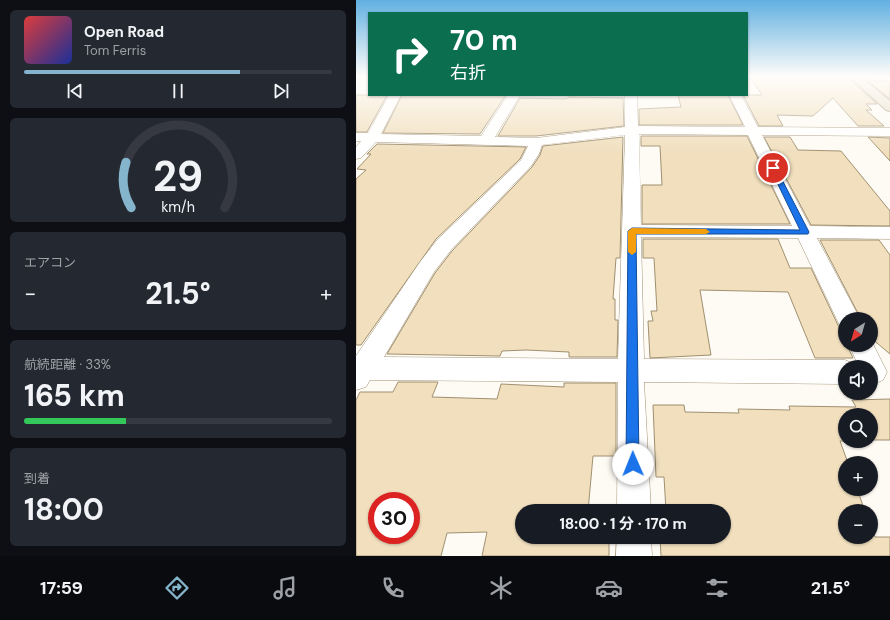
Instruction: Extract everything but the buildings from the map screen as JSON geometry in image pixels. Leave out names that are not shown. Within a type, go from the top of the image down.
[{"type":"street","points":[[356,155],[373,137],[391,102]]},
{"type":"street","points":[[486,140],[510,102]]},
{"type":"street","points":[[630,102],[632,130],[631,370],[634,504]]},
{"type":"street","points":[[740,102],[845,312]]},
{"type":"street","points":[[356,137],[536,142],[632,130],[890,132]]},
{"type":"street","points":[[358,372],[427,267],[459,229],[526,162],[532,154],[536,142]]},
{"type":"street","points":[[632,231],[890,233]]},
{"type":"street","points":[[358,372],[631,370],[838,372]]},
{"type":"street","points":[[634,544],[634,556]]},
{"type":"slow traffic","points":[[632,252],[632,231],[706,232]]},
{"type":"route","points":[[633,464],[631,370],[632,231],[805,232],[773,168]]}]
